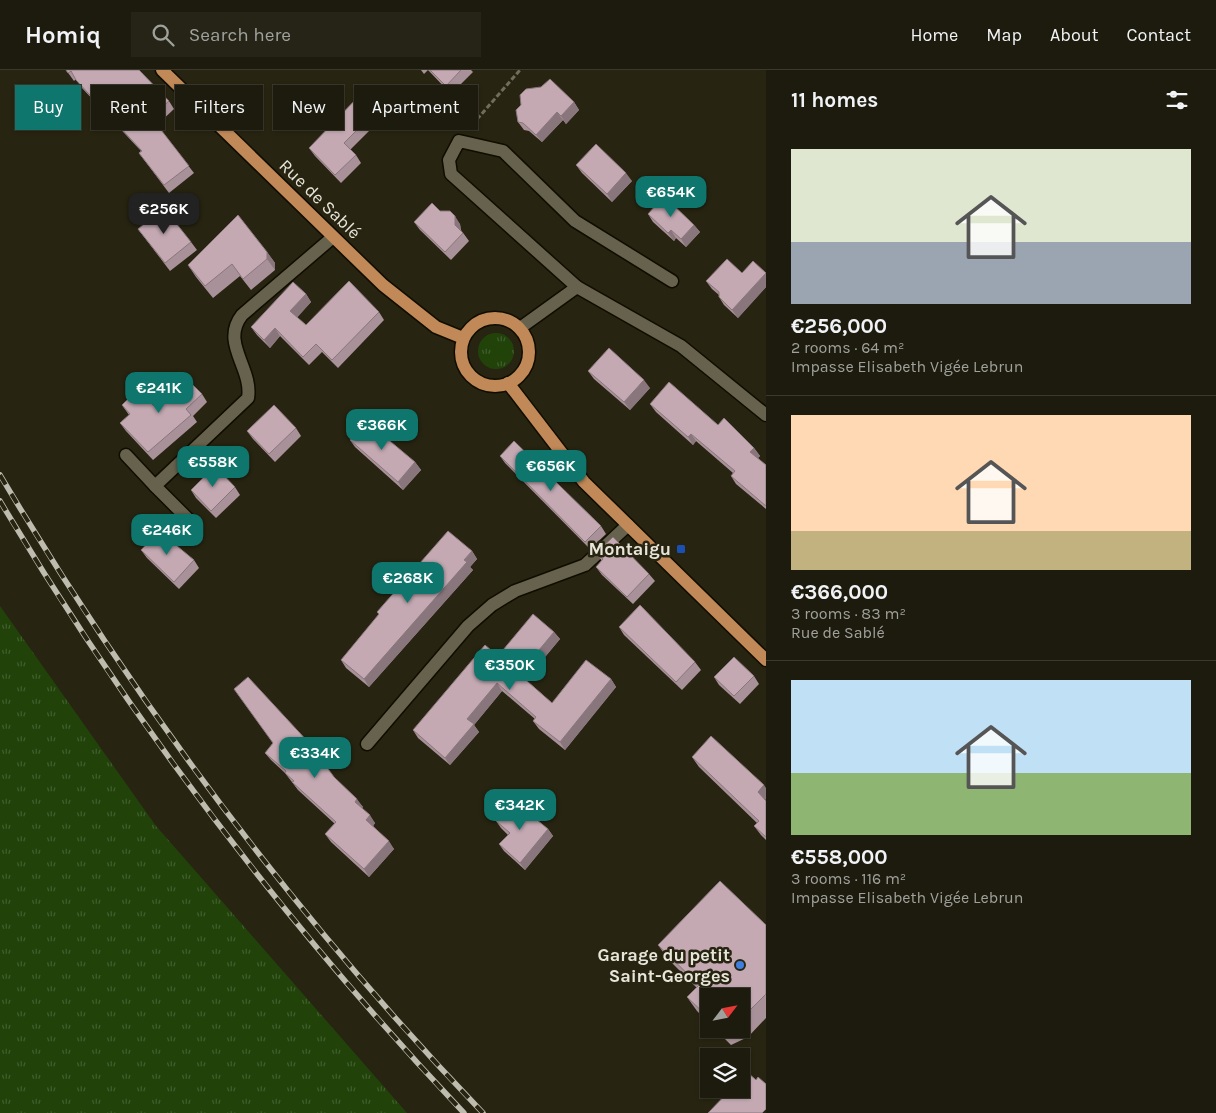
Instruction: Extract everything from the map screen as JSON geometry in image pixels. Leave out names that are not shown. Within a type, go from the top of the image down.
[{"type":"main road","name":"Rue de Sablé","points":[[162,70],[383,285],[436,327],[463,338]]},
{"type":"main road","points":[[488,318],[510,321],[520,328],[529,347],[524,369],[518,377],[508,383],[497,386],[486,385],[475,380],[462,361],[463,338],[469,329],[488,318]]},
{"type":"main road","points":[[508,383],[584,482],[766,660]]},
{"type":"street","points":[[672,280],[575,221],[504,151],[459,141],[449,160],[451,174],[577,287],[681,346],[766,415]]},
{"type":"street","points":[[156,486],[248,398],[250,389],[233,337],[235,324],[242,315],[334,236]]},
{"type":"street","points":[[520,328],[577,287]]},
{"type":"street","points":[[126,454],[191,522]]},
{"type":"street","points":[[367,744],[468,626],[492,605],[515,591],[585,565],[628,525]]},
{"type":"path","points":[[459,141],[520,70]]},
{"type":"green space","points":[[496,333],[509,338],[514,351],[509,364],[496,369],[483,364],[478,351],[483,338]]},
{"type":"green space","points":[[0,606],[156,826],[407,1113],[0,1113]]},
{"type":"building","points":[[66,70],[139,70],[154,85],[91,85],[91,96],[76,80],[71,71],[68,73]]},
{"type":"building","points":[[430,70],[461,70],[447,85]]},
{"type":"building","points":[[550,79],[574,102],[561,116],[557,112],[536,135],[523,123],[518,122],[516,110],[521,105],[520,95],[526,89],[541,87]]},
{"type":"building","points":[[354,101],[354,130],[357,130],[344,143],[356,155],[335,175],[309,148],[326,130],[344,130],[344,112]]},
{"type":"building","points":[[122,130],[161,130],[189,166],[164,185],[139,153],[142,151]]},
{"type":"building","points":[[596,144],[626,173],[607,194],[576,165]]},
{"type":"building","points":[[664,196],[694,225],[681,239],[671,230],[668,233],[648,214]]},
{"type":"building","points":[[432,203],[440,211],[450,211],[455,216],[455,225],[463,233],[445,252],[414,222]]},
{"type":"building","points":[[164,208],[191,242],[165,263],[138,229]]},
{"type":"building","points":[[238,215],[267,252],[267,259],[243,279],[232,264],[205,286],[188,265]]},
{"type":"building","points":[[727,259],[742,273],[753,261],[766,273],[732,310],[719,297],[719,292],[706,281]]},
{"type":"building","points":[[349,281],[379,312],[332,360],[316,344],[303,357],[275,328],[264,340],[251,327],[293,282],[306,294],[290,311],[306,325]]},
{"type":"building","points":[[609,348],[644,380],[624,402],[588,371]]},
{"type":"building","points":[[185,377],[202,394],[186,409],[191,415],[148,452],[120,423],[130,414],[122,405],[138,389],[155,407]]},
{"type":"building","points":[[669,382],[718,425],[724,418],[754,448],[750,452],[766,465],[766,506],[731,476],[735,471],[691,434],[688,437],[650,404]]},
{"type":"building","points":[[274,405],[296,428],[269,454],[247,431]]},
{"type":"building","points":[[366,421],[415,462],[398,482],[350,440]]},
{"type":"building","points":[[514,441],[601,526],[585,542],[500,456]]},
{"type":"building","points":[[215,466],[235,487],[211,511],[191,490]]},
{"type":"building","points":[[159,531],[194,560],[174,582],[141,550]]},
{"type":"building","points":[[448,531],[472,551],[464,560],[467,562],[364,679],[341,660],[379,614],[377,612]]},
{"type":"building","points":[[613,537],[649,574],[627,597],[596,567],[603,559],[596,553]]},
{"type":"building","points":[[640,605],[695,662],[676,682],[619,627]]},
{"type":"building","points":[[533,614],[554,632],[519,674],[552,703],[586,660],[611,679],[560,742],[533,721],[536,717],[497,683],[467,719],[474,724],[445,758],[413,730],[485,645],[498,656]]},
{"type":"building","points":[[734,657],[754,676],[734,696],[714,677]]},
{"type":"building","points":[[248,677],[310,744],[334,777],[357,799],[355,802],[370,815],[366,820],[389,841],[364,869],[325,834],[336,822],[292,782],[294,781],[285,773],[286,771],[265,753],[273,743],[234,689]]},
{"type":"building","points":[[711,736],[764,785],[758,792],[766,801],[766,837],[754,826],[759,821],[692,757]]},
{"type":"building","points":[[513,800],[548,829],[520,863],[499,844],[510,833],[496,821]]},
{"type":"building","points":[[720,881],[766,925],[766,994],[750,1010],[750,988],[700,988],[700,1009],[687,997],[699,985],[658,945]]},
{"type":"building","points":[[750,1075],[756,1080],[758,1077],[766,1084],[766,1109],[762,1113],[708,1113],[722,1098],[750,1098]]},
{"type":"railway","points":[[0,475],[52,561],[107,645],[164,727],[224,808],[285,887],[349,964],[415,1040],[483,1113]]},
{"type":"railway","points":[[0,501],[50,583],[103,663],[215,820],[274,896],[336,970],[464,1113]]},
{"type":"place","name":"Montaigu","points":[[681,549]]},
{"type":"place","name":"Garage du petit Saint-Georges","points":[[740,965]]}]
